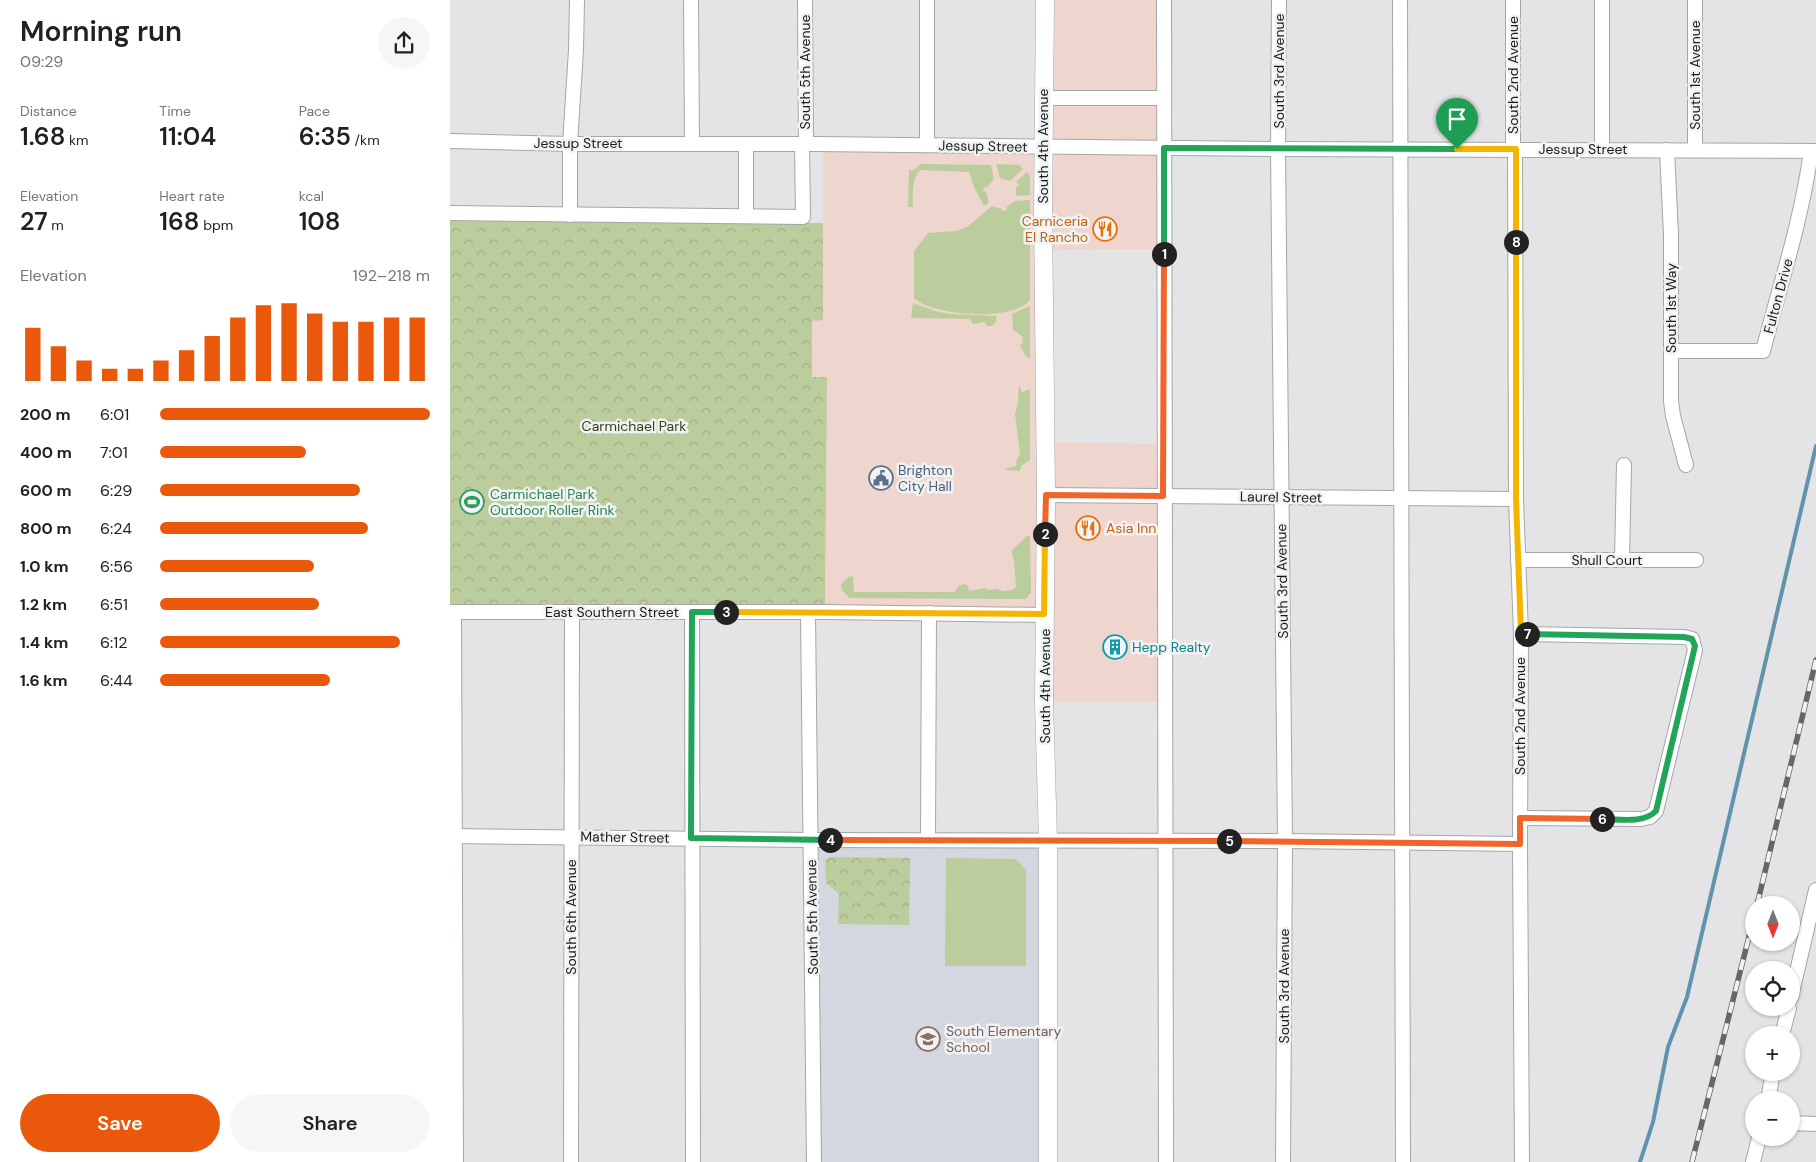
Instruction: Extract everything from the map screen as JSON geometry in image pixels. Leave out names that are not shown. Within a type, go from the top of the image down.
[{"type":"main road","name":"South 4th Avenue","points":[[1045,0],[1043,147],[1046,495],[1044,614],[1048,840],[1048,1162]]},
{"type":"street","points":[[576,0],[576,50],[570,144],[576,217]]},
{"type":"street","points":[[691,0],[692,143]]},
{"type":"street","name":"South 5th Avenue","points":[[746,216],[803,217],[805,0]]},
{"type":"street","points":[[927,0],[927,145]]},
{"type":"street","points":[[1164,0],[1163,496],[1166,1162]]},
{"type":"street","name":"South 3rd Avenue","points":[[1279,0],[1278,149],[1285,841],[1283,1162]]},
{"type":"street","points":[[1400,0],[1403,1162]]},
{"type":"street","name":"South 2nd Avenue","points":[[1513,0],[1516,499],[1521,634],[1522,1162]]},
{"type":"street","points":[[1602,0],[1602,149]]},
{"type":"street","name":"South 1st Avenue","points":[[1695,0],[1695,150]]},
{"type":"street","points":[[1044,98],[1164,98]]},
{"type":"street","name":"Jessup Street","points":[[450,141],[570,144],[692,143],[1278,149],[1813,151]]},
{"type":"street","points":[[450,213],[576,217],[746,216],[746,144]]},
{"type":"street","name":"South 1st Way","points":[[1667,150],[1671,235],[1671,401],[1686,465]]},
{"type":"street","name":"Fulton Drive","points":[[1671,351],[1763,351],[1794,234],[1813,151]]},
{"type":"street","points":[[1622,560],[1624,465]]},
{"type":"street","name":"Laurel Street","points":[[1046,495],[1516,499]]},
{"type":"street","name":"Shull Court","points":[[1518,560],[1696,560]]},
{"type":"street","points":[[452,612],[456,1162]]},
{"type":"street","name":"East Southern Street","points":[[452,612],[1044,614]]},
{"type":"street","name":"South 6th Avenue","points":[[571,1162],[570,836],[572,612]]},
{"type":"street","points":[[692,612],[692,1162]]},
{"type":"street","name":"South 5th Avenue","points":[[808,612],[814,1162]]},
{"type":"street","points":[[928,840],[929,613]]},
{"type":"street","points":[[1520,818],[1641,820],[1650,817],[1656,811],[1695,650],[1692,639],[1684,637],[1521,634]]},
{"type":"street","name":"Mather Street","points":[[453,836],[1520,844]]},
{"type":"street","points":[[1799,961],[1816,890]]},
{"type":"street","points":[[1800,1123],[1816,1124]]},
{"type":"street","points":[[1752,1162],[1757,1146]]},
{"type":"street","points":[[1759,1146],[1759,1162]]},
{"type":"shaded area","points":[[1045,0],[1164,0],[1164,249],[1044,250],[1045,442],[1163,444],[1164,702],[1044,702],[1044,615],[825,612],[827,378],[812,377],[812,320],[823,320],[823,144],[1043,147]]},
{"type":"shaded area","name":"South Elementary School","points":[[809,840],[1046,840],[1046,1162],[812,1162]]},
{"type":"green space","points":[[921,164],[991,165],[994,179],[986,188],[984,187],[983,191],[986,192],[989,202],[984,206],[969,172],[920,170],[914,183],[913,207],[908,207],[909,170],[914,170]]},
{"type":"green space","points":[[996,164],[1019,165],[1023,169],[1010,181],[1000,178]]},
{"type":"green space","points":[[1027,172],[1030,176],[1030,195],[1016,196],[1016,187],[1019,185],[1016,182]]},
{"type":"green space","points":[[1030,200],[1030,300],[1021,307],[1008,312],[973,314],[937,309],[923,304],[914,298],[914,251],[928,233],[956,231],[967,227],[992,206],[1002,209],[1002,211],[1007,210],[1006,208],[1014,201]]},
{"type":"green space","name":"Carmichael Park","points":[[450,221],[823,223],[823,320],[812,321],[812,377],[827,377],[825,612],[450,611]]},
{"type":"green space","points":[[913,303],[950,314],[997,316],[995,323],[991,326],[987,326],[984,322],[973,324],[970,319],[911,318]]},
{"type":"green space","points":[[1030,306],[1030,359],[1025,355],[1020,345],[1023,343],[1022,336],[1013,330],[1012,314]]},
{"type":"green space","points":[[1019,385],[1022,392],[1030,389],[1030,460],[1021,466],[1020,471],[1006,470],[1016,466],[1020,455],[1015,413],[1018,403]]},
{"type":"green space","points":[[1027,536],[1030,536],[1031,592],[1026,599],[849,598],[842,590],[841,584],[848,577],[853,576],[854,592],[955,592],[958,586],[964,584],[968,586],[969,591],[985,588],[987,590],[1012,590],[1016,587],[1014,560],[1011,551]]},
{"type":"green space","points":[[830,857],[910,858],[909,925],[838,924],[839,894],[826,883],[825,860]]},
{"type":"green space","points":[[946,858],[1016,859],[1026,870],[1026,966],[945,966]]},
{"type":"waterway","points":[[1640,1162],[1653,1122],[1668,1047],[1687,997],[1816,446]]},
{"type":"railway","points":[[1759,896],[1816,660]]},
{"type":"railway","points":[[1692,1162],[1745,951]]},
{"type":"place","name":"Carniceria El Rancho","points":[[1105,229]]},
{"type":"place","name":"Brighton City Hall","points":[[881,478]]},
{"type":"place","name":"Carmichael Park Outdoor Roller Rink","points":[[472,502]]},
{"type":"place","name":"Asia Inn","points":[[1088,528]]},
{"type":"place","name":"Hepp Realty","points":[[1115,647]]},
{"type":"place","name":"South Elementary School","points":[[928,1039]]},
{"type":"route","points":[[1164,148],[1457,149],[1516,149],[1516,499],[1521,634],[1684,637],[1692,639],[1695,646],[1656,811],[1650,817],[1641,820],[1520,818],[1520,844],[691,838],[692,612],[1044,614],[1046,495],[1163,496],[1164,148]]}]
